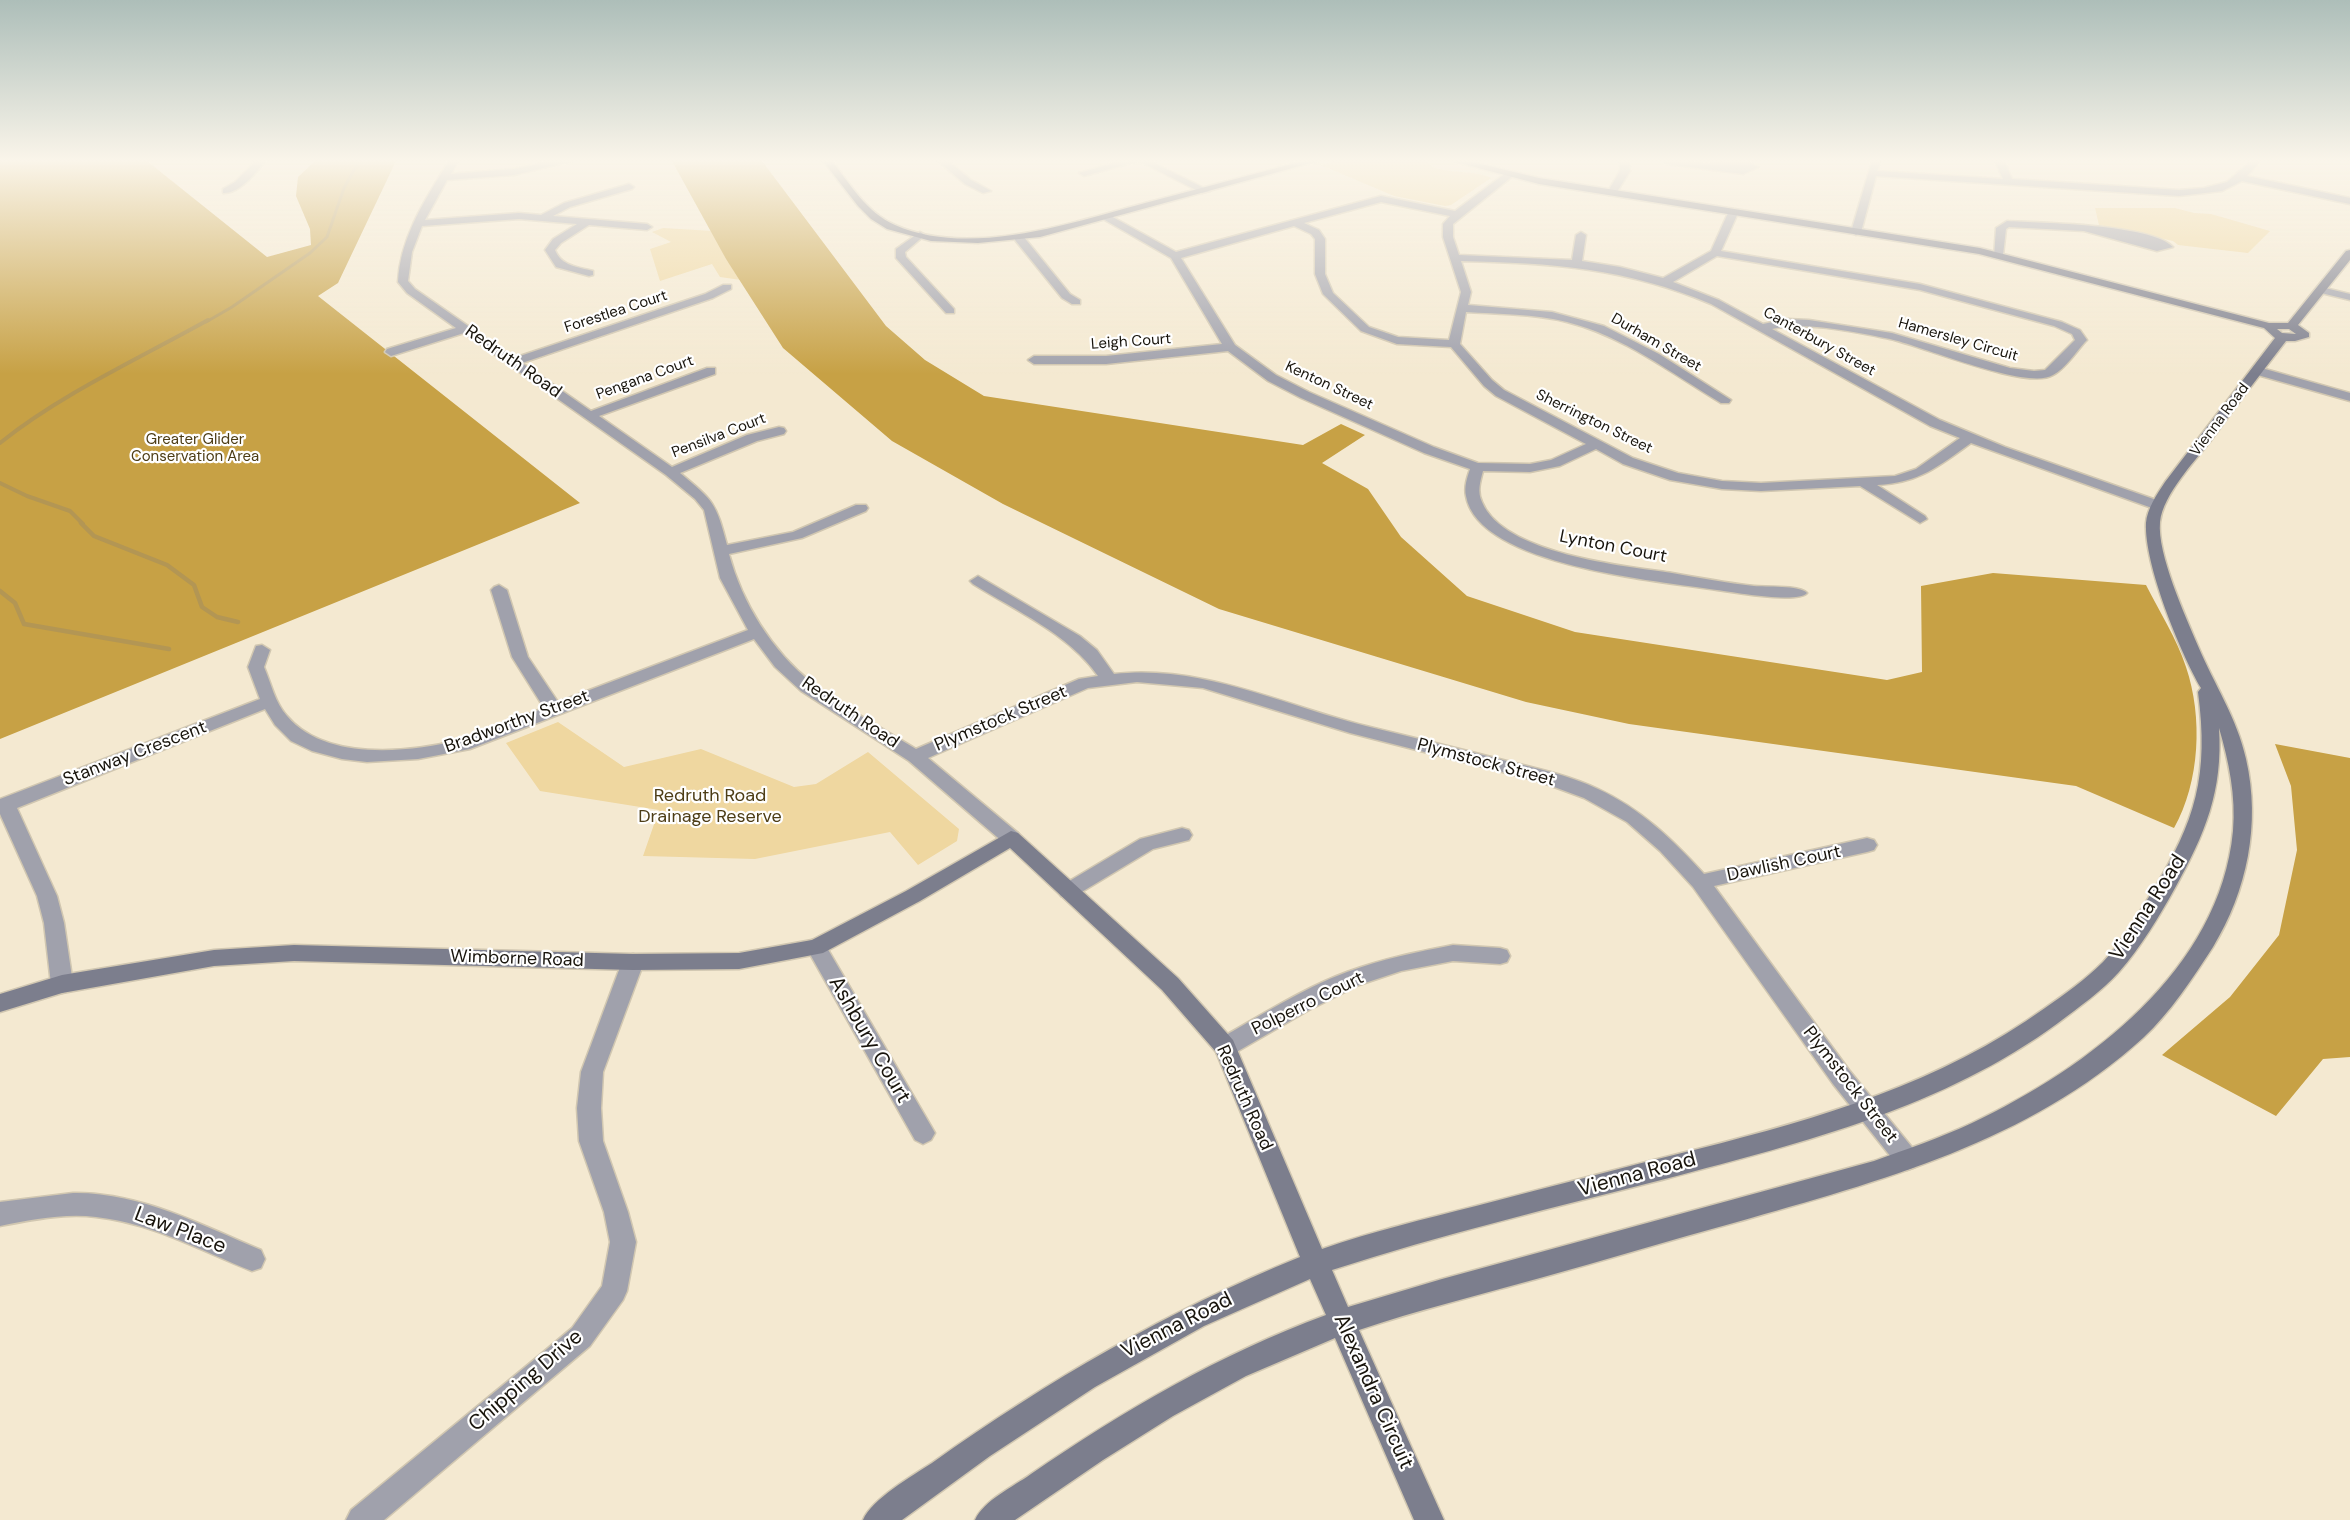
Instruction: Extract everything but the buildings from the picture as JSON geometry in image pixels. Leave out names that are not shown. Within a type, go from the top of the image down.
[{"type":"main road","points":[[910,232],[970,240],[1019,238],[1044,232]]},
{"type":"main road","points":[[1856,232],[1998,255],[2269,326],[2272,332],[2287,331]]},
{"type":"main road","name":"Vienna Road","points":[[990,1520],[1069,1464],[1172,1402],[1266,1353],[1342,1323],[1471,1284],[1874,1172],[1990,1126],[2056,1089],[2137,1029],[2178,982],[2204,945],[2229,896],[2237,870],[2244,818],[2240,770],[2226,719],[2203,676],[2157,554],[2153,532],[2157,505],[2287,331],[2350,253]]},
{"type":"main road","name":"Vienna Road","points":[[878,1520],[965,1455],[1064,1389],[1147,1338],[1241,1293],[1316,1264],[1426,1231],[1799,1132],[1869,1111],[1921,1091],[1982,1063],[2038,1028],[2110,967],[2137,934],[2200,822],[2206,800],[2212,748],[2212,728],[2203,676]]},
{"type":"main road","name":"Redruth Road","points":[[1011,838],[1170,984],[1225,1047],[1316,1264]]},
{"type":"main road","name":"Wimborne Road","points":[[0,1003],[62,984],[214,958],[294,953],[633,962],[740,961],[816,947],[913,896],[1011,838]]},
{"type":"main road","name":"Alexandra Circuit","points":[[1316,1264],[1429,1520]]},
{"type":"street","name":"Redruth Road","points":[[416,232],[404,264],[403,282],[411,291],[671,472],[700,496],[711,510],[729,578],[757,632],[781,663],[807,687],[915,757],[1011,838]]},
{"type":"street","points":[[571,232],[557,241],[550,250],[551,258],[560,265],[589,273]]},
{"type":"street","name":"Kenton Street","points":[[1132,232],[1175,256],[1230,347],[1272,378],[1305,395],[1429,450],[1477,467],[1530,468],[1556,463],[1596,444]]},
{"type":"street","points":[[1175,256],[1263,232]]},
{"type":"street","points":[[1315,232],[1320,238],[1320,274],[1328,294],[1365,329],[1397,340],[1454,344],[1466,292],[1448,232]]},
{"type":"street","points":[[1665,282],[1715,253],[1724,232]]},
{"type":"street","points":[[1998,255],[2001,232]]},
{"type":"street","points":[[2099,232],[2157,248],[2168,247],[2162,243],[2118,232]]},
{"type":"street","points":[[920,235],[903,247],[900,251],[901,258],[950,311]]},
{"type":"street","points":[[1576,262],[1581,235]]},
{"type":"street","points":[[1019,238],[1066,296],[1076,302]]},
{"type":"street","name":"Hamersley Circuit","points":[[1715,253],[1957,296],[2058,324],[2076,332],[2080,340],[2049,373],[2034,375],[2008,371],[1892,336],[1809,322],[1787,322],[1760,328]]},
{"type":"street","name":"Canterbury Street","points":[[1454,258],[1576,262],[1615,268],[1665,282],[1707,298],[1898,404],[1969,438],[2157,505]]},
{"type":"street","name":"Forestlea Court","points":[[513,362],[710,296],[727,287]]},
{"type":"street","points":[[2321,290],[2350,297]]},
{"type":"street","name":"Durham Street","points":[[1462,308],[1551,315],[1608,331],[1725,400]]},
{"type":"street","points":[[391,352],[464,328]]},
{"type":"street","name":"Sherrington Street","points":[[1454,344],[1488,383],[1500,393],[1628,461],[1675,477],[1722,485],[1761,487],[1896,480],[1921,472],[1969,438]]},
{"type":"street","name":"Leigh Court","points":[[1034,360],[1106,360],[1230,347]]},
{"type":"street","name":"Pengana Court","points":[[591,416],[711,370]]},
{"type":"street","points":[[2258,371],[2350,397]]},
{"type":"street","name":"Pensilva Court","points":[[671,472],[752,438],[780,431]]},
{"type":"street","name":"Lynton Court","points":[[1477,467],[1470,490],[1477,508],[1492,525],[1517,541],[1548,554],[1584,564],[1766,593],[1799,593]]},
{"type":"street","points":[[1863,482],[1920,519]]},
{"type":"street","points":[[722,551],[797,535],[861,508]]},
{"type":"street","points":[[978,581],[1074,640],[1091,654],[1109,680]]},
{"type":"street","points":[[499,590],[520,657],[554,709]]},
{"type":"street","name":"Bradworthy Street","points":[[262,650],[256,667],[281,722],[302,739],[323,748],[380,756],[421,754],[464,745],[757,632]]},
{"type":"street","name":"Plymstock Street","points":[[915,757],[1084,683],[1137,677],[1204,683],[1356,729],[1542,776],[1591,793],[1634,817],[1667,846],[1700,882],[1841,1077],[1908,1159]]},
{"type":"street","name":"Stanway Crescent","points":[[3,806],[270,701]]},
{"type":"street","points":[[3,806],[47,896],[54,923],[62,984]]},
{"type":"street","points":[[1068,891],[1147,844],[1182,835]]},
{"type":"street","name":"Dawlish Court","points":[[1700,882],[1868,845]]},
{"type":"street","name":"Ashbury Court","points":[[816,947],[923,1133]]},
{"type":"street","name":"Polperro Court","points":[[1225,1047],[1352,979],[1401,963],[1453,953],[1500,956]]},
{"type":"street","name":"Chipping Drive","points":[[361,1520],[581,1337],[614,1292],[623,1242],[616,1212],[591,1141],[589,1108],[592,1072],[633,962]]},
{"type":"street","name":"Law Place","points":[[0,1214],[94,1204],[139,1212],[252,1259]]},
{"type":"green space","name":"Greater Glider Conservation Area","points":[[0,232],[236,232],[267,257],[311,245],[310,232],[362,232],[338,283],[318,296],[580,503],[0,739]]},
{"type":"green space","points":[[652,232],[713,232],[726,259],[741,280],[720,277],[712,264],[660,281],[650,249],[671,242]]},
{"type":"green space","points":[[711,232],[815,232],[886,326],[925,360],[984,396],[1303,445],[1341,424],[1365,435],[1322,463],[1368,489],[1401,537],[1467,596],[1575,632],[1887,680],[1922,672],[1921,586],[1993,573],[2146,585],[2182,657],[2195,707],[2197,728],[2194,770],[2183,810],[2174,828],[2076,786],[1629,724],[1526,702],[1219,609],[1003,504],[892,441],[783,348]]},
{"type":"green space","points":[[2131,232],[2269,232],[2248,253],[2178,245],[2173,241]]},
{"type":"green space","name":"Redruth Road Drainage Reserve","points":[[558,722],[624,767],[701,749],[794,787],[816,784],[868,752],[959,829],[957,841],[918,865],[890,832],[755,859],[643,856],[659,810],[540,791],[506,743]]},
{"type":"green space","points":[[2275,744],[2350,758],[2350,1057],[2323,1059],[2276,1116],[2162,1055],[2230,997],[2279,935],[2297,850],[2291,786]]},
{"type":"waterway","points":[[206,322],[232,307],[310,253],[327,237],[329,232]]},
{"type":"waterway","points":[[0,443],[49,408],[101,377],[208,320]]},
{"type":"waterway","points":[[0,483],[27,496],[70,511],[83,524]]},
{"type":"waterway","points":[[81,523],[94,536],[167,565],[194,585],[202,607],[217,617],[238,622]]},
{"type":"waterway","points":[[0,591],[15,603],[24,624],[169,649]]}]
